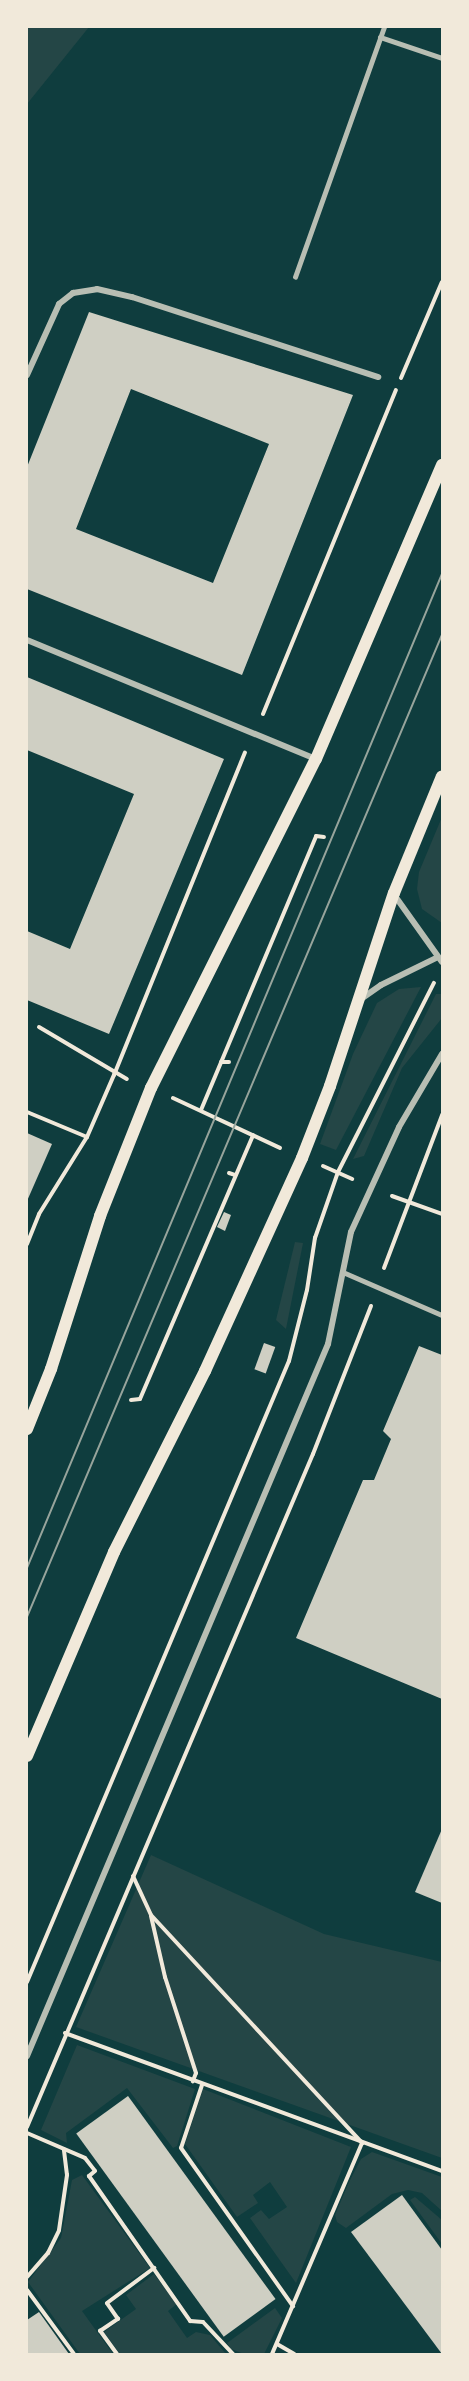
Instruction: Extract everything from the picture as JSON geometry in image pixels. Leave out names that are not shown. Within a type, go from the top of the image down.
[{"type":"main road","points":[[27,1429],[51,1369],[100,1216],[151,1088],[316,759],[442,465]]},
{"type":"main road","points":[[27,1756],[114,1552],[205,1371],[302,1158],[330,1086],[355,1003],[394,893],[442,776]]},
{"type":"street","points":[[27,375],[59,304],[73,293],[97,289],[132,297],[378,377]]},
{"type":"street","points":[[27,640],[316,759]]},
{"type":"street","points":[[355,1003],[381,984],[439,960],[398,905],[394,893]]},
{"type":"street","points":[[27,2056],[324,1355],[351,1232],[399,1127],[442,1054]]},
{"type":"lane","points":[[295,277],[384,27]]},
{"type":"lane","points":[[380,37],[442,58]]},
{"type":"lane","points":[[343,1272],[442,1315]]},
{"type":"path","points":[[27,1244],[39,1214],[87,1137],[114,1075],[442,282]]},
{"type":"path","points":[[201,1110],[316,836],[324,837]]},
{"type":"path","points":[[27,1982],[289,1361],[305,1300],[315,1238],[338,1172],[438,975]]},
{"type":"path","points":[[39,1027],[114,1075],[151,1088],[302,1158],[408,1203],[442,1214]]},
{"type":"path","points":[[220,1062],[229,1062]]},
{"type":"path","points":[[27,1112],[87,1137]]},
{"type":"path","points":[[27,2127],[65,2032],[313,1454],[442,1115]]},
{"type":"path","points":[[131,1400],[140,1400],[253,1135]]},
{"type":"path","points":[[229,1173],[235,1175]]},
{"type":"path","points":[[133,1876],[151,1915],[165,1977],[196,2073],[193,2081]]},
{"type":"path","points":[[151,1915],[362,2143]]},
{"type":"path","points":[[65,2032],[202,2085],[442,2171]]},
{"type":"path","points":[[202,2085],[181,2148],[293,2306]]},
{"type":"path","points":[[27,2133],[85,2158],[95,2171],[88,2176],[190,2321],[203,2322],[233,2354]]},
{"type":"path","points":[[272,2354],[362,2143]]},
{"type":"path","points":[[27,2277],[48,2253],[59,2230],[67,2175],[64,2149]]},
{"type":"path","points":[[117,2354],[100,2331],[118,2319],[107,2303],[154,2268]]},
{"type":"path","points":[[27,2290],[74,2354]]},
{"type":"path","points":[[277,2344],[294,2354]]},
{"type":"shaded area","points":[[27,27],[89,27],[27,104]]},
{"type":"shaded area","points":[[442,817],[442,923],[422,909],[417,889],[419,872]]},
{"type":"shaded area","points":[[421,987],[336,1150],[320,1144],[353,1054],[377,1003],[399,989]]},
{"type":"shaded area","points":[[436,994],[442,994],[442,1018],[402,1068],[364,1156],[353,1159]]},
{"type":"shaded area","points":[[295,1242],[303,1243],[286,1329],[276,1320]]},
{"type":"shaded area","points":[[151,1855],[324,1934],[442,1962],[442,2158],[76,2027]]},
{"type":"shaded area","points":[[77,2045],[195,2089],[177,2146],[173,2148],[127,2088],[66,2133],[67,2143],[41,2130]]},
{"type":"shaded area","points":[[203,2089],[351,2147],[296,2283],[250,2218],[261,2210],[269,2219],[287,2207],[270,2182],[253,2195],[258,2203],[237,2217],[185,2144]]},
{"type":"shaded area","points":[[372,2152],[442,2177],[442,2211],[422,2193],[408,2190],[392,2194],[346,2228],[337,2222],[335,2215],[349,2182],[361,2159]]},
{"type":"shaded area","points":[[82,2175],[150,2268],[82,2311],[113,2354],[80,2354],[28,2282],[61,2238],[72,2180]]},
{"type":"shaded area","points":[[415,2197],[442,2220],[442,2244],[410,2200]]},
{"type":"shaded area","points":[[154,2274],[177,2304],[168,2311],[187,2338],[196,2332],[210,2335],[226,2354],[120,2354],[104,2332],[136,2309],[126,2295]]},
{"type":"shaded area","points":[[275,2308],[282,2318],[264,2354],[244,2354],[231,2349],[227,2343]]},
{"type":"building","points":[[89,312],[353,395],[242,675],[27,589],[27,467]],"holes":[[[131,389],[269,444],[213,583],[76,529]]]},
{"type":"building","points":[[27,677],[224,759],[109,1034],[27,1000],[27,931],[70,949],[134,794],[27,750]]},
{"type":"building","points":[[27,1133],[52,1144],[27,1201]]},
{"type":"building","points":[[224,1212],[231,1215],[225,1231],[217,1227]]},
{"type":"building","points":[[264,1343],[275,1347],[266,1373],[254,1369]]},
{"type":"building","points":[[419,1346],[442,1355],[442,1699],[296,1638],[363,1480],[374,1480],[391,1439],[383,1431]]},
{"type":"building","points":[[442,1829],[442,1903],[415,1892]]},
{"type":"building","points":[[128,2096],[276,2299],[224,2337],[76,2134]]},
{"type":"building","points":[[402,2195],[442,2250],[442,2354],[351,2232]]},
{"type":"building","points":[[39,2312],[69,2354],[27,2354],[27,2320]]},
{"type":"tram line","points":[[27,1568],[442,574]]},
{"type":"tram line","points":[[27,1617],[442,635]]}]
